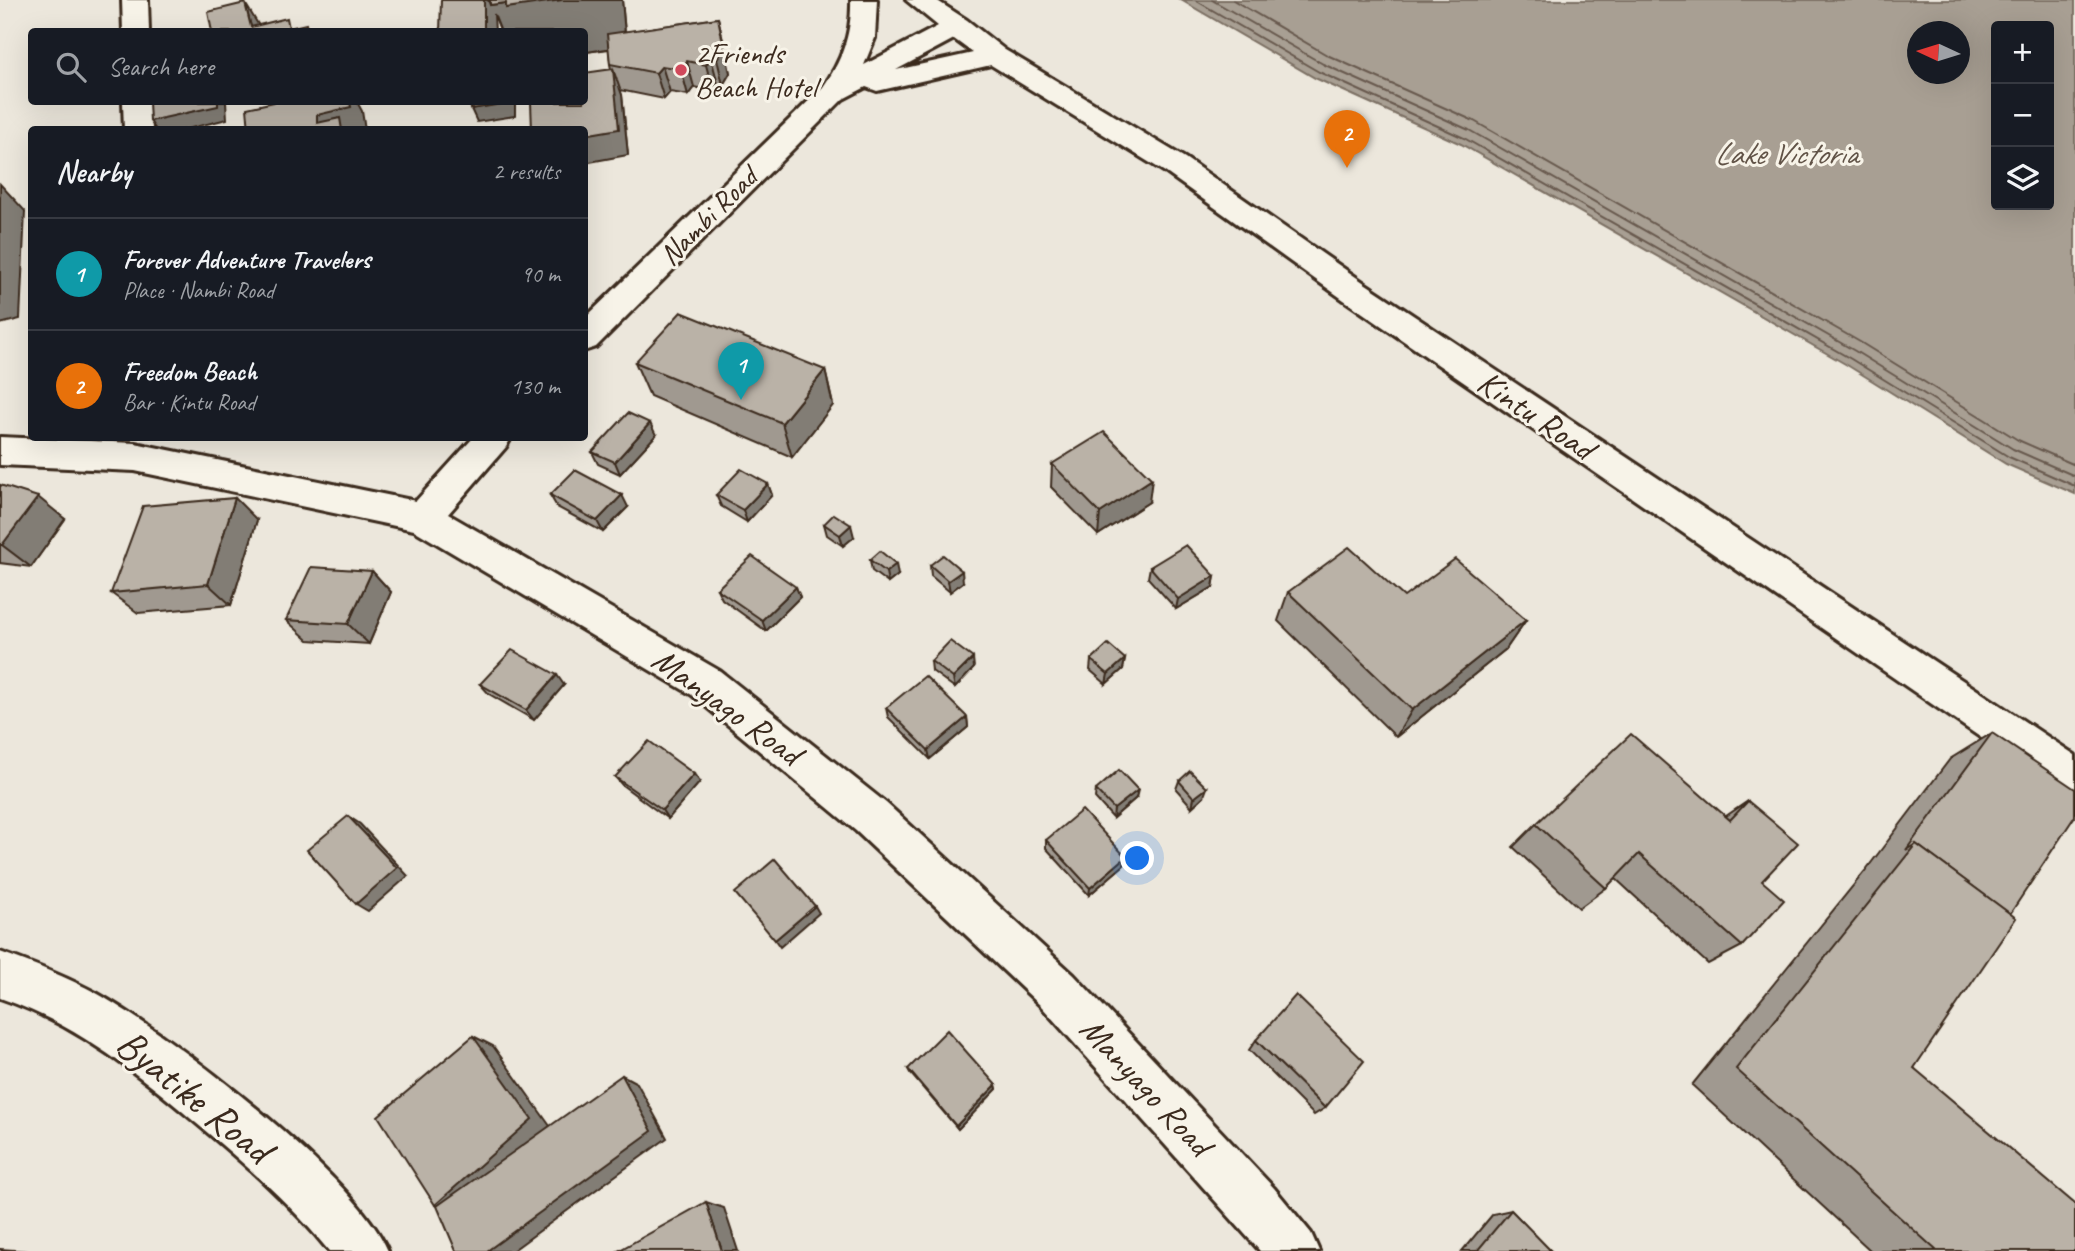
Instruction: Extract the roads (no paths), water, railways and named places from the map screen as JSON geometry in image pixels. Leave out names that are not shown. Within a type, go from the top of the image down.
[{"type":"street","points":[[135,0],[136,28]]},
{"type":"street","name":"Nambi Road","points":[[588,335],[833,93],[849,71],[862,38],[864,0]]},
{"type":"street","points":[[919,0],[958,26],[995,56]]},
{"type":"street","name":"Nambi Road","points":[[833,93],[958,26]]},
{"type":"street","points":[[833,93],[995,56]]},
{"type":"street","name":"Kintu Road","points":[[995,56],[1175,165],[1355,292],[2075,778]]},
{"type":"street","points":[[137,105],[138,126]]},
{"type":"street","points":[[423,517],[491,441]]},
{"type":"street","name":"Manyago Road","points":[[0,451],[136,447],[423,517],[706,683],[871,817],[1058,991],[1256,1206],[1293,1251]]},
{"type":"street","name":"Byatike Road","points":[[0,975],[24,982],[103,1024],[165,1067],[253,1138],[338,1220],[362,1251]]},
{"type":"water","name":"Lake Victoria","points":[[1181,0],[2075,0],[2075,494],[2006,464],[1847,365],[1461,144],[1315,78]]},
{"type":"place","name":"2Friends Beach Hotel","points":[[681,70]]},
{"type":"place","name":"Freedom Beach","points":[[1347,168]]},
{"type":"place","name":"Forever Adventure Travelers","points":[[741,400]]}]
